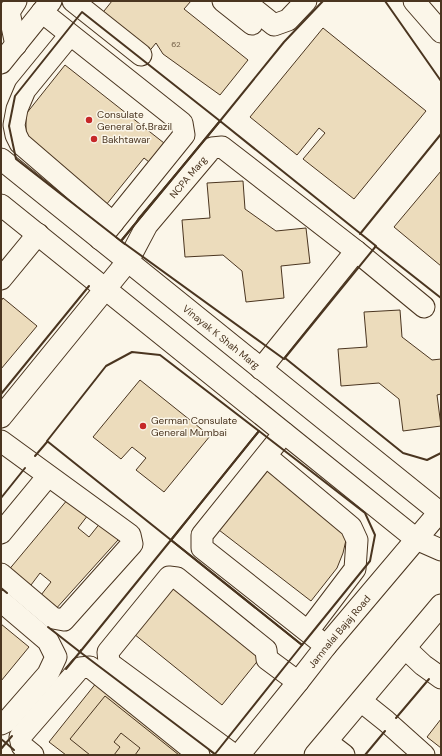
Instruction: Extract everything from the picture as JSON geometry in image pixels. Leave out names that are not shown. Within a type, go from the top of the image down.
[{"type":"street","points":[[16,1],[8,12],[16,45]]},
{"type":"street","points":[[73,1],[93,9],[142,55]]},
{"type":"street","points":[[223,1],[270,38]]},
{"type":"street","points":[[244,1],[274,25],[288,20],[306,1]]},
{"type":"street","points":[[414,1],[441,32]]},
{"type":"street","points":[[1,63],[47,7],[70,35],[182,123],[184,135],[107,231],[20,143],[16,135],[14,125],[17,109],[25,90],[70,35]]},
{"type":"street","name":"NCPA Marg","points":[[1,417],[128,261],[147,225],[212,148],[222,147],[356,251],[424,307]]},
{"type":"street","name":"Vinayak K Shah Marg","points":[[1,159],[107,231],[128,261],[440,512]]},
{"type":"street","points":[[1,205],[416,539],[441,550]]},
{"type":"street","points":[[1,279],[38,234]]},
{"type":"street","points":[[261,369],[356,251]]},
{"type":"street","points":[[284,433],[202,535],[202,548],[326,646]]},
{"type":"street","points":[[1,441],[130,535],[132,544],[64,620],[53,618],[1,574]]},
{"type":"street","points":[[266,456],[351,527],[357,540],[355,568],[308,631]]},
{"type":"street","points":[[1,533],[48,476]]},
{"type":"street","name":"Jamnalal Bajaj Road","points":[[239,755],[326,646],[440,512]]},
{"type":"street","points":[[234,755],[109,663],[108,652],[169,577],[177,578],[266,650],[267,659],[298,682]]},
{"type":"street","points":[[1,601],[48,641],[56,657],[48,674],[7,721],[1,724]]},
{"type":"street","points":[[344,755],[321,748],[441,605]]},
{"type":"street","points":[[405,648],[423,665],[441,678]]},
{"type":"street","points":[[33,755],[22,746],[20,737],[80,668],[90,667],[199,755]]},
{"type":"street","points":[[123,673],[143,677]]},
{"type":"street","points":[[361,702],[386,721],[424,755]]},
{"type":"building","points":[[112,1],[191,1],[184,9],[248,60],[220,95],[163,54],[156,43],[147,54],[100,16]]},
{"type":"building","points":[[323,28],[426,111],[354,199],[303,159],[325,133],[319,128],[297,155],[250,117]]},
{"type":"building","name":"Bakhtawar","points":[[65,65],[164,143],[149,162],[144,158],[106,205],[32,147],[26,131],[26,114]]},
{"type":"building","points":[[441,171],[441,266],[394,227]]},
{"type":"building","points":[[243,181],[245,209],[276,231],[306,228],[310,263],[281,266],[284,298],[246,302],[242,271],[223,255],[185,257],[182,220],[210,218],[207,183]]},
{"type":"building","points":[[3,298],[37,326],[1,369],[1,301]]},
{"type":"building","points":[[400,310],[402,337],[432,360],[441,359],[441,394],[437,395],[441,426],[403,431],[399,399],[379,383],[341,386],[338,349],[367,347],[364,312]]},
{"type":"building","points":[[140,380],[210,436],[164,492],[136,470],[146,458],[132,447],[121,459],[93,437]]},
{"type":"building","points":[[266,469],[337,523],[346,540],[337,568],[311,601],[219,530]]},
{"type":"building","points":[[68,499],[88,515],[78,528],[89,537],[101,522],[118,540],[54,611],[38,599],[51,582],[40,573],[31,585],[7,572]]},
{"type":"building","points":[[172,587],[260,658],[222,705],[134,634]]},
{"type":"building","points":[[1,624],[29,647],[1,681]]},
{"type":"building","points":[[97,682],[189,755],[66,755],[49,742]]},
{"type":"building","points":[[105,696],[179,755],[135,755],[140,748],[121,733],[114,742],[120,747],[114,755],[90,755],[70,739]]},
{"type":"building","points":[[441,719],[441,748],[427,737]]},
{"type":"wall","points":[[221,122],[220,121],[284,42],[323,1]]},
{"type":"wall","points":[[385,1],[441,81]]},
{"type":"wall","points":[[82,12],[220,121],[121,241],[16,159],[9,126],[15,96],[82,12]]},
{"type":"wall","points":[[220,121],[376,246],[284,359],[121,241],[220,121]]},
{"type":"wall","points":[[360,233],[441,134]]},
{"type":"wall","points":[[375,246],[441,298]]},
{"type":"wall","points":[[1,394],[89,286]]},
{"type":"wall","points":[[132,352],[160,355],[259,431],[171,540],[47,441],[106,366],[132,352]]},
{"type":"wall","points":[[285,358],[403,453],[427,460],[441,453]]},
{"type":"wall","points":[[259,431],[365,513],[375,535],[370,561],[302,645],[171,540],[259,431]]},
{"type":"wall","points":[[35,456],[47,442]]},
{"type":"wall","points":[[1,498],[25,468]]},
{"type":"wall","points":[[171,540],[302,645],[215,754],[80,652],[171,540]]},
{"type":"wall","points":[[1,588],[7,593]]},
{"type":"wall","points":[[48,627],[80,652],[81,650]]},
{"type":"wall","points":[[66,669],[80,652]]},
{"type":"wall","points":[[396,718],[429,679]]},
{"type":"wall","points":[[365,755],[385,731]]},
{"type":"wall","points":[[12,736],[6,743],[14,750]]},
{"type":"wall","points":[[1,739],[6,743]]},
{"type":"wall","points":[[1,749],[6,743]]},
{"type":"place","name":"Consulate General of Brazil","points":[[89,120]]},
{"type":"place","name":"Bakhtawar","points":[[94,139]]},
{"type":"place","name":"German Consulate General Mumbai","points":[[143,426]]}]
